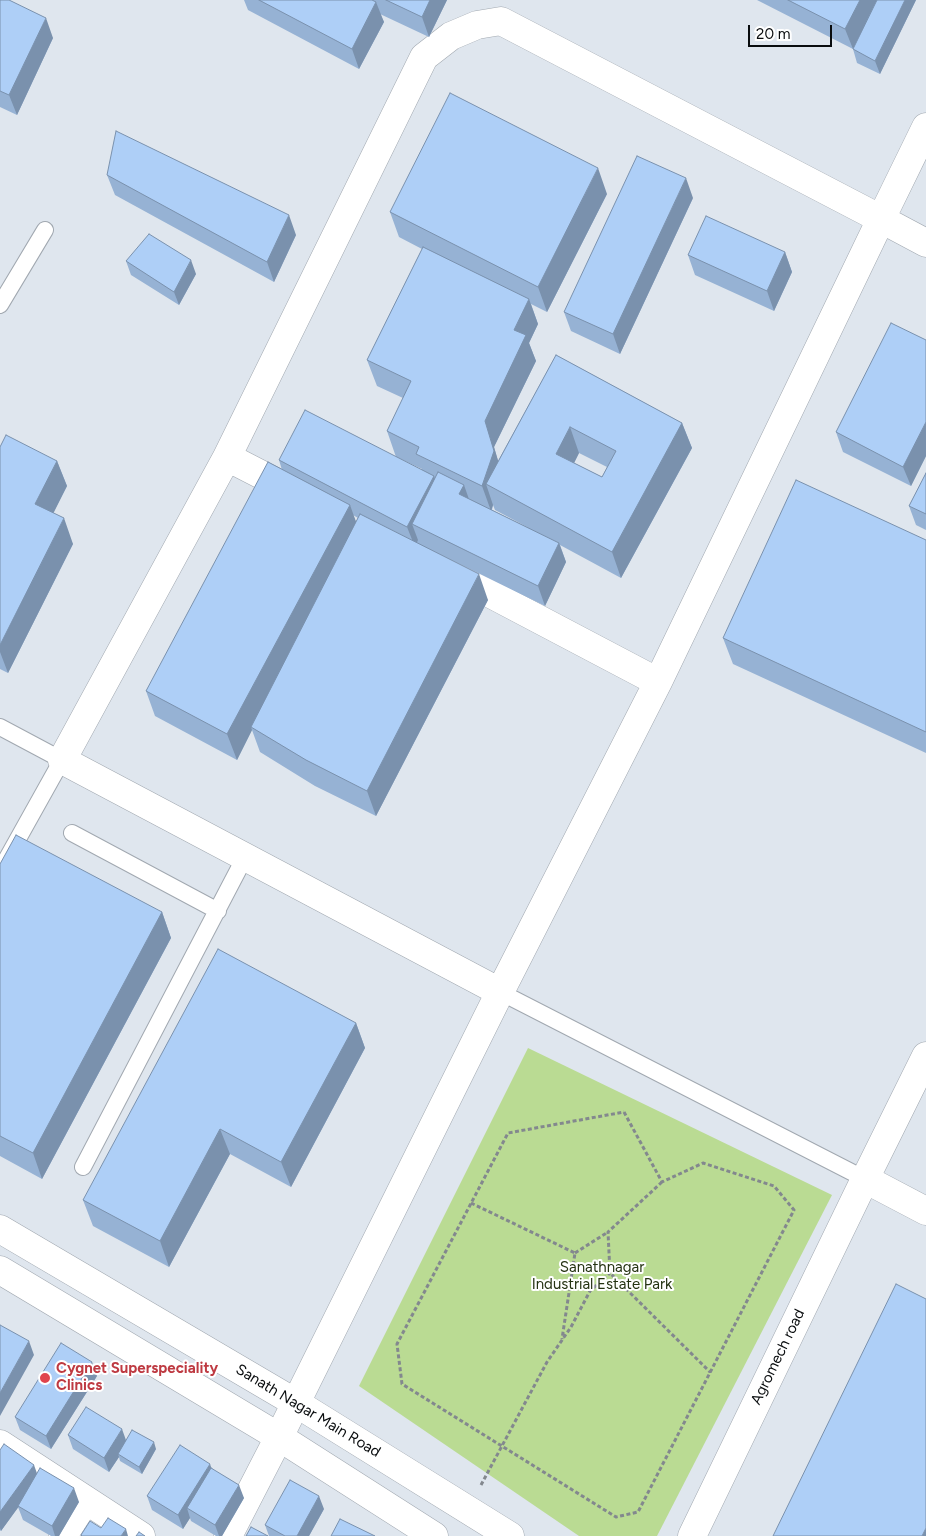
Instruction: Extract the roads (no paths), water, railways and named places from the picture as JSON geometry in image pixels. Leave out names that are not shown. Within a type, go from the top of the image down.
[{"type":"street","points":[[500,992],[62,760],[228,457],[424,57],[452,36],[477,25],[501,21],[926,243]]},
{"type":"street","points":[[228,1536],[500,992],[658,682],[926,127]]},
{"type":"street","points":[[228,457],[315,503]]},
{"type":"street","points":[[430,562],[658,682]]},
{"type":"street","name":"Agromech road","points":[[692,1536],[926,1056]]},
{"type":"street","points":[[865,1179],[926,1210]]},
{"type":"street","name":"Sanath Nagar Main Road","points":[[0,1228],[296,1403],[510,1536]]},
{"type":"street","points":[[0,1270],[279,1437],[434,1536]]},
{"type":"street","points":[[0,1444],[141,1536]]},
{"type":"street","points":[[63,1536],[86,1500]]},
{"type":"lane","points":[[0,306],[45,230]]},
{"type":"lane","points":[[0,727],[62,760],[0,870]]},
{"type":"lane","points":[[72,833],[218,912]]},
{"type":"lane","points":[[83,1167],[218,912],[245,857]]},
{"type":"lane","points":[[500,992],[865,1179]]},
{"type":"place","name":"Cygnet Superspeciality Clinics","points":[[45,1378]]},
{"type":"park label","name":"Sanathnagar Industrial Estate Park","points":[[602,1276]]}]
